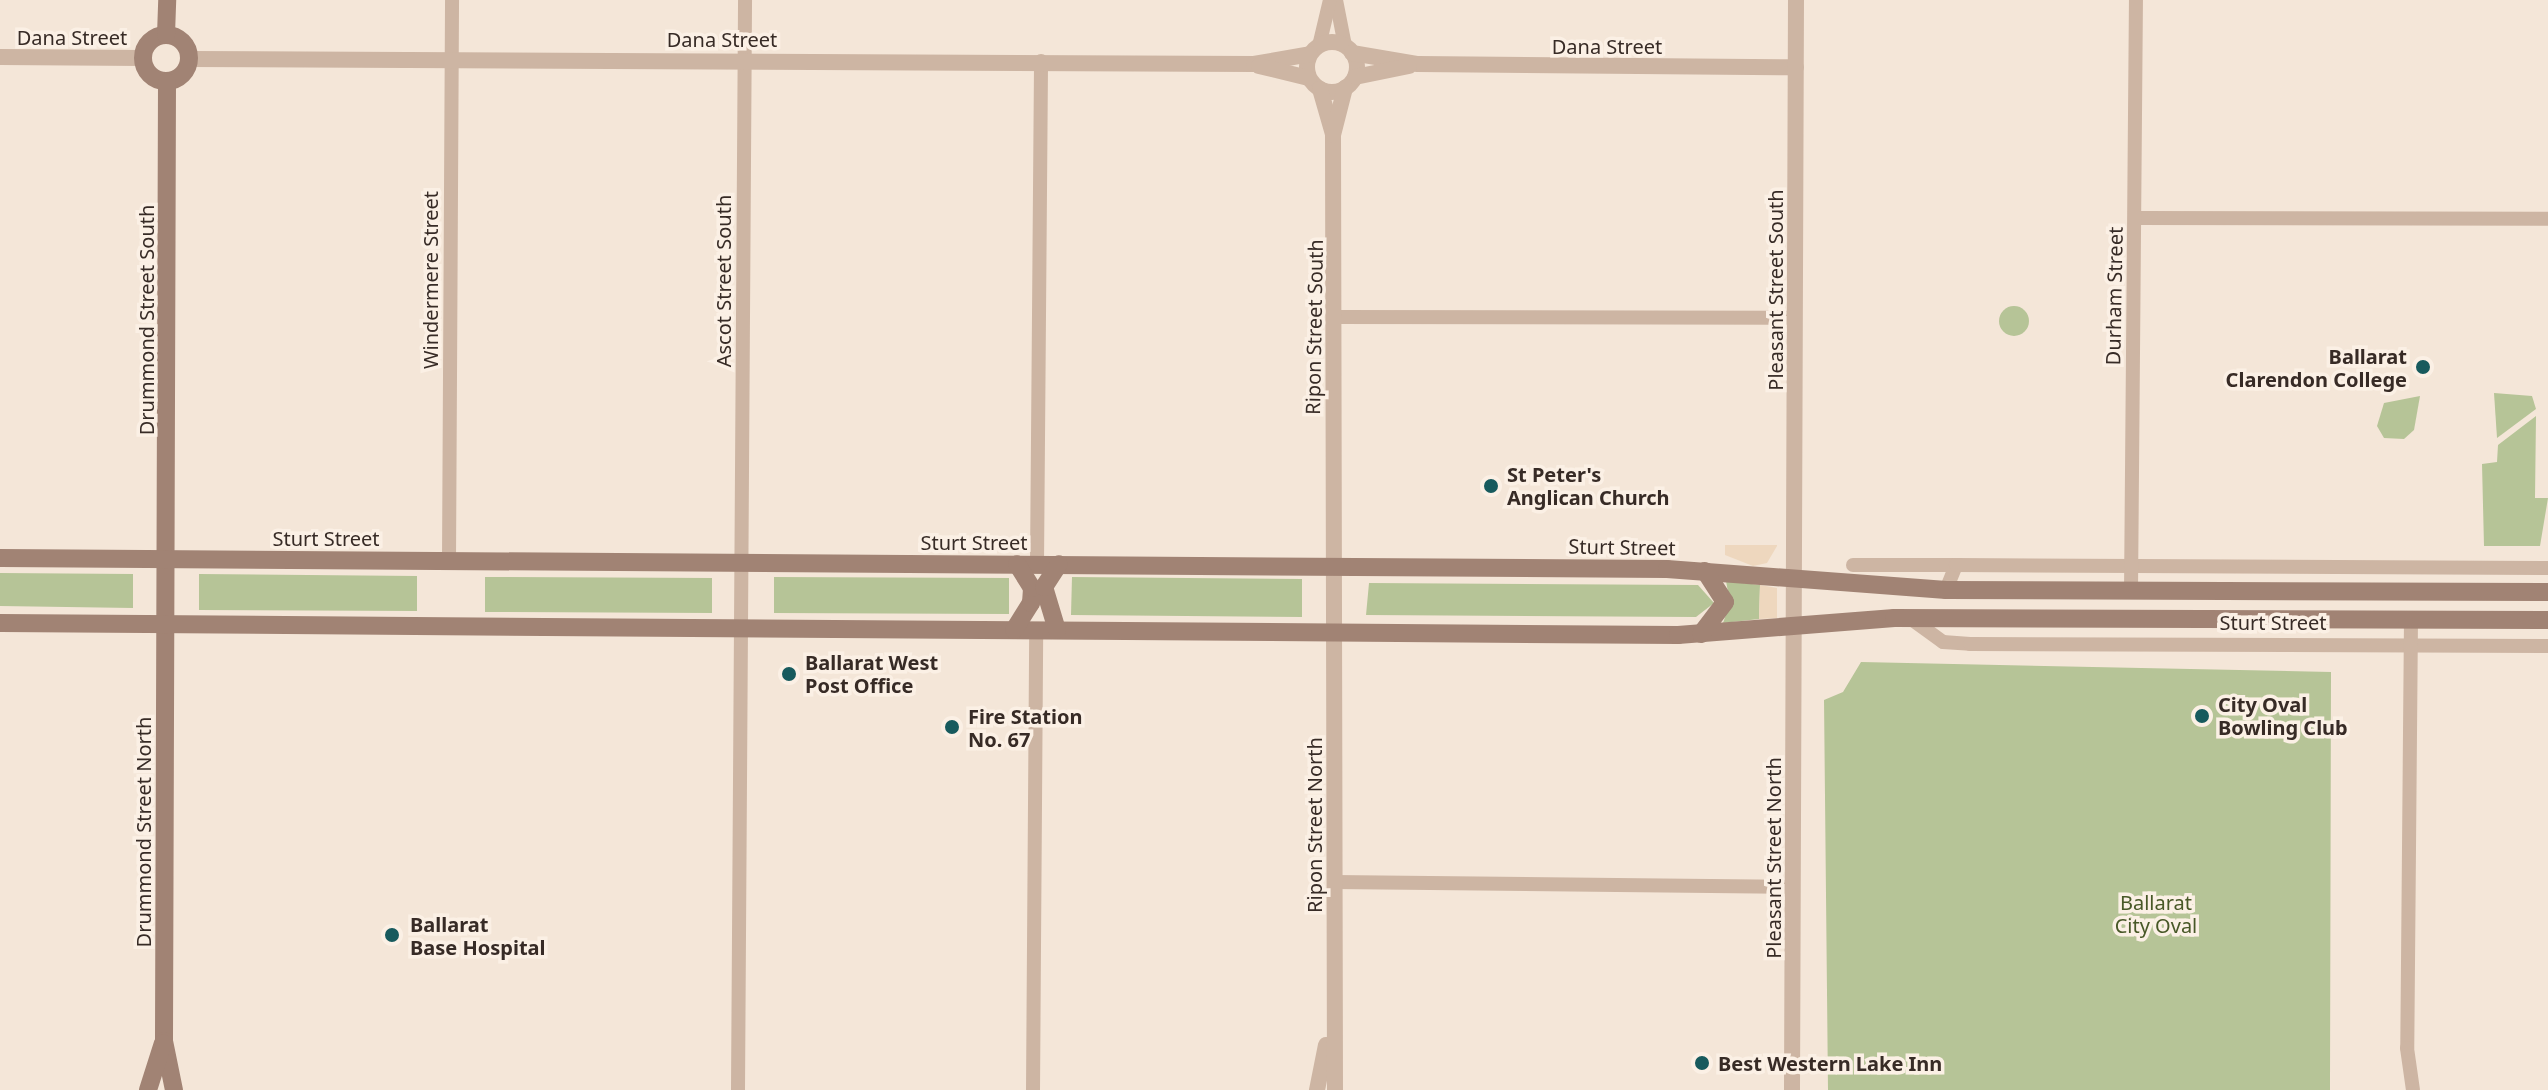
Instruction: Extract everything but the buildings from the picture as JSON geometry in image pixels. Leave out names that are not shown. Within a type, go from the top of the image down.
[{"type":"main road","points":[[166,35],[167,0]]},
{"type":"main road","points":[[166,35],[183,42],[190,59],[183,75],[167,82],[147,72],[143,58],[153,39],[166,35]]},
{"type":"main road","name":"Drummond Street South","points":[[166,624],[167,82]]},
{"type":"main road","name":"Sturt Street","points":[[0,558],[1705,571],[1946,590],[2548,592]]},
{"type":"main road","points":[[1014,630],[1031,603],[1032,588],[1017,564]]},
{"type":"main road","points":[[1057,630],[1044,587],[1059,564]]},
{"type":"main road","points":[[1701,634],[1725,602],[1705,571]]},
{"type":"main road","name":"Sturt Street","points":[[0,623],[1701,634],[1910,618],[2548,620]]},
{"type":"main road","name":"Drummond Street North","points":[[166,624],[164,1041],[174,1090]]},
{"type":"main road","name":"Drummond Street North","points":[[148,1090],[164,1041]]},
{"type":"street","name":"Windermere Street","points":[[449,561],[452,0]]},
{"type":"street","name":"Ascot Street South","points":[[738,1090],[745,0]]},
{"type":"street","points":[[1333,0],[1348,49],[1350,83]]},
{"type":"street","points":[[1333,0],[1314,50],[1314,83],[1333,135]]},
{"type":"street","name":"Pleasant Street South","points":[[1794,626],[1796,0]]},
{"type":"street","name":"Durham Street","points":[[2131,592],[2136,0]]},
{"type":"street","name":"Dana Street","points":[[190,59],[744,59],[1254,64],[1314,50],[1348,49],[1418,64],[1796,67]]},
{"type":"street","name":"Dana Street","points":[[0,57],[143,58]]},
{"type":"street","points":[[1037,564],[1041,61]]},
{"type":"street","name":"Dana Street","points":[[1254,64],[1314,83],[1350,83],[1418,64]]},
{"type":"street","name":"Ripon Street South","points":[[1334,632],[1333,135],[1350,83]]},
{"type":"street","points":[[2136,218],[2548,219]]},
{"type":"street","points":[[1334,317],[1795,318]]},
{"type":"street","points":[[1853,565],[2548,568]]},
{"type":"street","points":[[1946,590],[1956,565]]},
{"type":"street","name":"Sturt Street","points":[[1910,618],[1943,642],[1970,644],[2548,646]]},
{"type":"street","points":[[2411,619],[2407,1048],[2413,1090]]},
{"type":"street","name":"Pleasant Street North","points":[[1792,1090],[1794,626]]},
{"type":"street","points":[[1033,1090],[1036,630]]},
{"type":"street","name":"Ripon Street North","points":[[1334,632],[1332,1019],[1335,1090]]},
{"type":"street","points":[[1334,882],[1793,887]]},
{"type":"street","name":"Ripon Street North","points":[[1317,1090],[1332,1019]]},
{"type":"green space","points":[[2014,306],[2025,310],[2029,321],[2025,332],[2014,336],[2003,332],[1999,321],[2003,310]]},
{"type":"green space","points":[[2494,393],[2532,396],[2536,409],[2497,438]]},
{"type":"green space","points":[[2420,396],[2414,430],[2404,439],[2384,438],[2377,426],[2384,403]]},
{"type":"green space","points":[[2536,416],[2535,498],[2548,498],[2540,546],[2484,546],[2482,464],[2497,462],[2498,445]]},
{"type":"green space","points":[[0,573],[133,574],[133,608],[0,606]]},
{"type":"green space","points":[[199,574],[417,576],[417,611],[199,610]]},
{"type":"green space","points":[[485,577],[712,578],[712,613],[485,612]]},
{"type":"green space","points":[[774,577],[1009,578],[1009,614],[774,613]]},
{"type":"green space","points":[[1072,577],[1302,579],[1302,617],[1071,615]]},
{"type":"green space","points":[[1726,581],[1760,585],[1759,619],[1723,623],[1730,603]]},
{"type":"green space","points":[[1369,583],[1698,585],[1714,603],[1696,617],[1366,615]]},
{"type":"green space","name":"Ballarat City Oval","points":[[1861,662],[2331,672],[2330,1090],[1828,1090],[1824,700],[1843,692]]},
{"type":"shaded area","points":[[1725,545],[1777,546],[1767,563],[1753,566],[1725,555]]},
{"type":"shaded area","points":[[1760,585],[1777,588],[1777,618],[1759,619]]},
{"type":"place","name":"Ballarat Clarendon College","points":[[2423,367]]},
{"type":"place","name":"St Peter's Anglican Church","points":[[1491,486]]},
{"type":"place","name":"Ballarat West Post Office","points":[[789,674]]},
{"type":"place","name":"City Oval Bowling Club","points":[[2202,716]]},
{"type":"place","name":"Fire Station No. 67","points":[[952,727]]},
{"type":"place","name":"Ballarat Base Hospital","points":[[392,935]]},
{"type":"place","name":"Best Western Lake Inn","points":[[1702,1063]]}]
